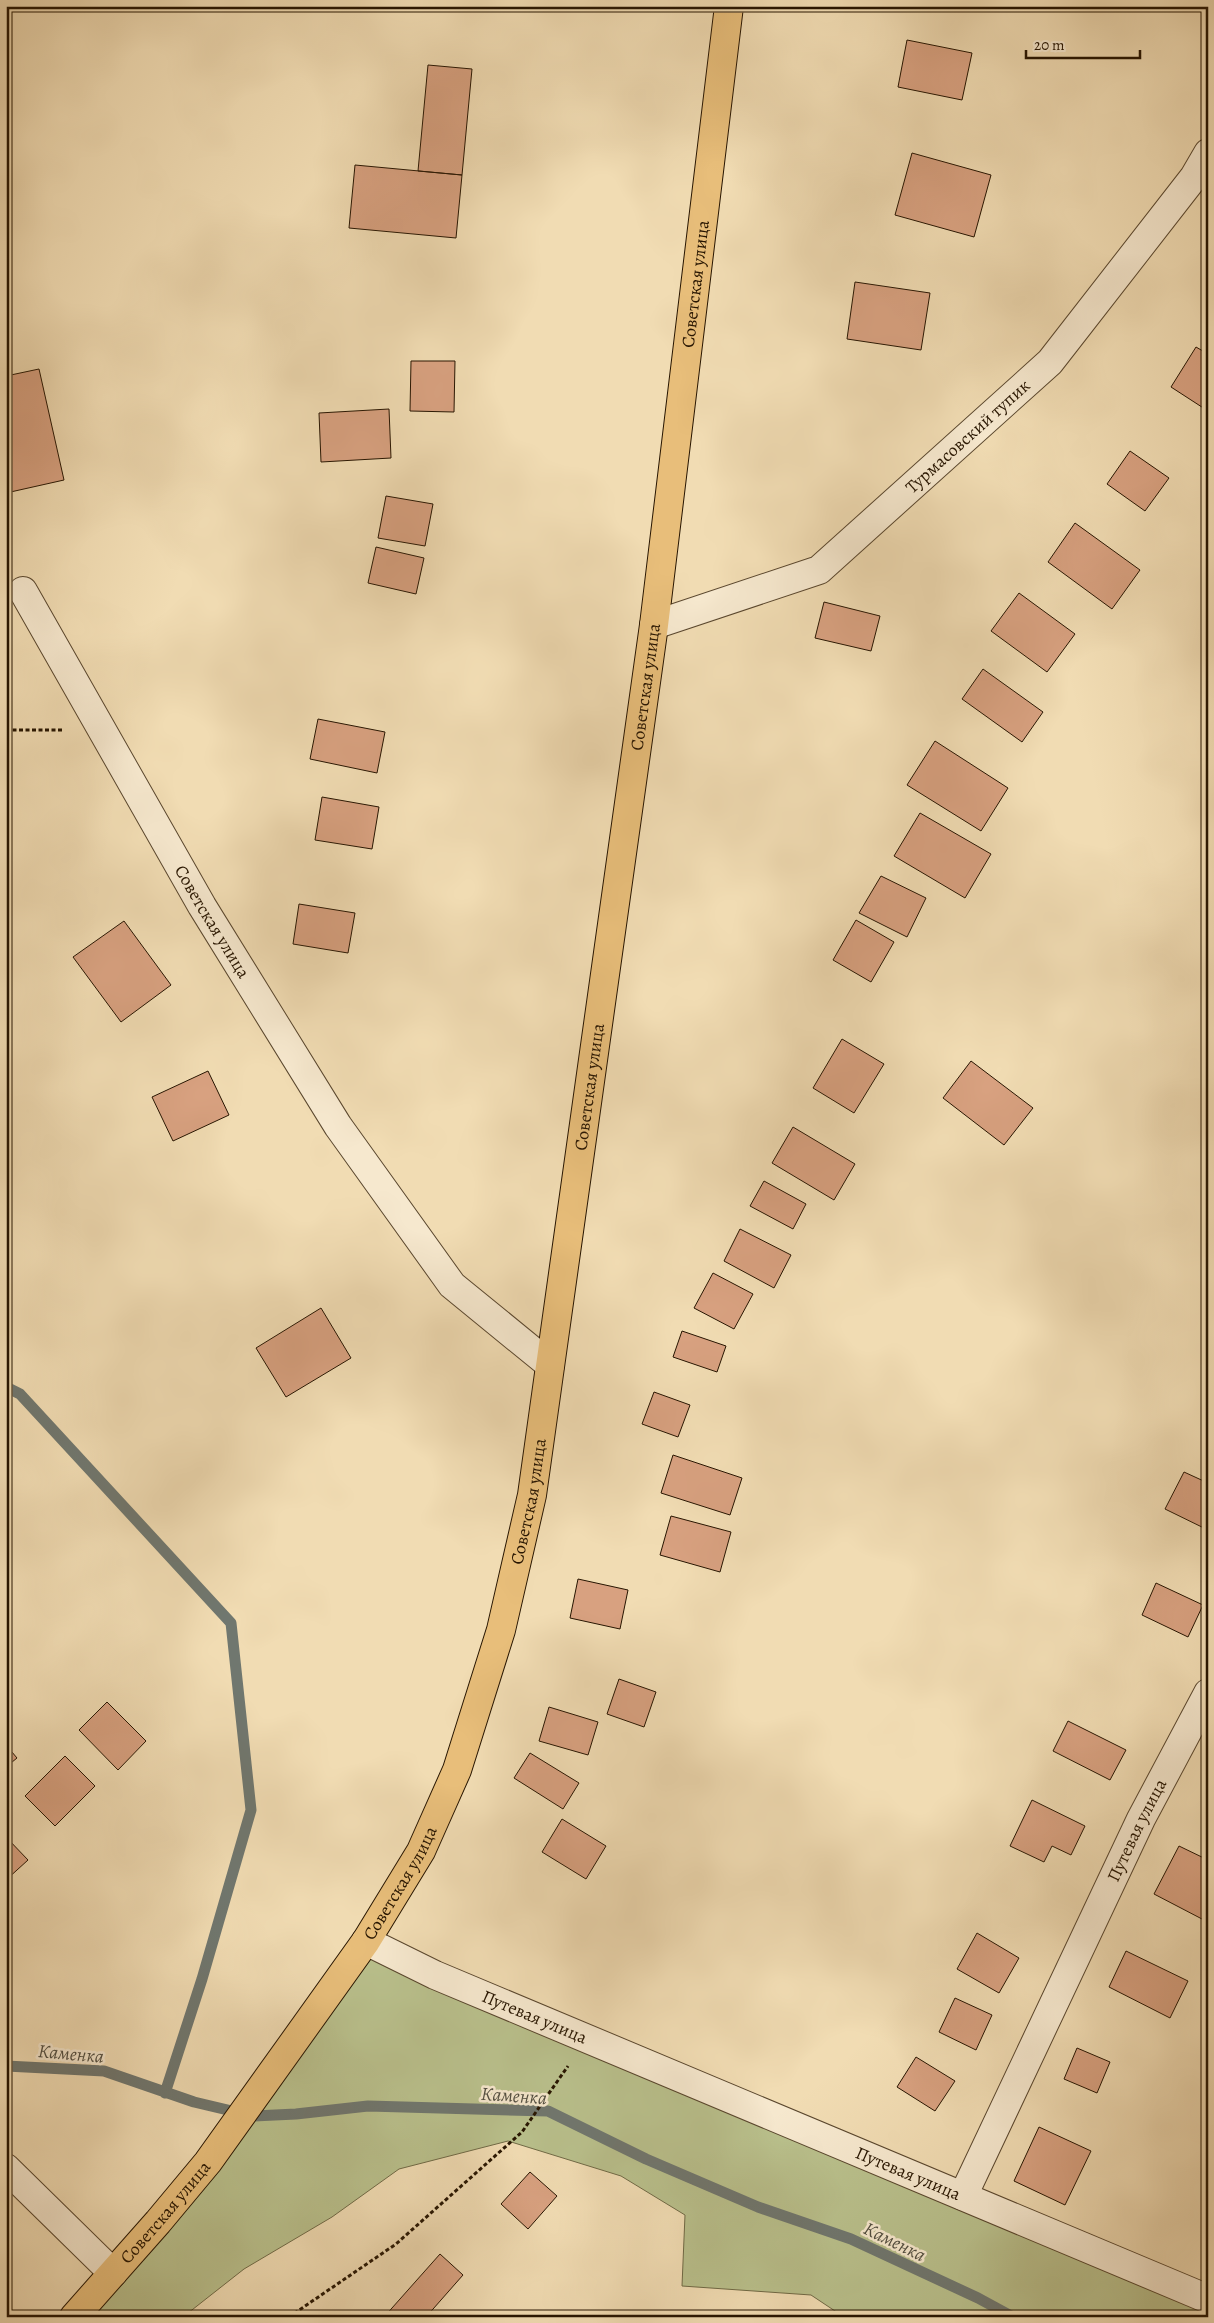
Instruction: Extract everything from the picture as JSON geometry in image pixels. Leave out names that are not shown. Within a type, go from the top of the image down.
[{"type":"main road","name":"Советская улица","points":[[74,2317],[208,2162],[366,1941],[421,1851],[457,1770],[501,1630],[532,1495],[654,625],[729,6]]},
{"type":"street","name":"Турмасовский тупик","points":[[654,625],[819,570],[1050,362],[1194,177],[1208,153]]},
{"type":"street","name":"Советская улица","points":[[24,591],[202,906],[344,1134],[452,1285],[550,1365]]},
{"type":"street","name":"Путевая улица","points":[[366,1941],[435,1975],[963,2196],[1141,1819],[1208,1693]]},
{"type":"street","points":[[6,2168],[112,2273]]},
{"type":"street","points":[[963,2196],[1208,2299]]},
{"type":"path","points":[[6,730],[101,728]]},
{"type":"path","points":[[289,2317],[396,2244],[522,2132],[550,2092]]},
{"type":"green space","points":[[366,1941],[1208,2299],[1208,2317],[844,2317],[811,2295],[682,2286],[685,2215],[621,2176],[508,2141],[399,2169],[332,2217],[244,2269],[183,2317],[74,2317]]},
{"type":"building","points":[[907,40],[972,53],[962,100],[898,87]]},
{"type":"building","points":[[428,65],[472,69],[462,175],[418,171]]},
{"type":"building","points":[[912,153],[991,175],[974,237],[895,215]]},
{"type":"building","points":[[355,165],[462,175],[456,238],[349,228]]},
{"type":"building","points":[[855,282],[930,293],[921,350],[847,339]]},
{"type":"building","points":[[1196,347],[1208,354],[1208,411],[1171,387]]},
{"type":"building","points":[[411,361],[455,361],[454,412],[410,411]]},
{"type":"building","points":[[39,369],[64,480],[6,493],[6,376]]},
{"type":"building","points":[[389,409],[391,458],[321,462],[319,413]]},
{"type":"building","points":[[1130,451],[1169,478],[1145,511],[1107,484]]},
{"type":"building","points":[[386,496],[433,504],[425,546],[378,538]]},
{"type":"building","points":[[1075,523],[1140,570],[1112,609],[1048,562]]},
{"type":"building","points":[[376,547],[424,558],[416,594],[368,583]]},
{"type":"building","points":[[1019,593],[1075,634],[1047,672],[991,631]]},
{"type":"building","points":[[824,602],[880,616],[871,651],[815,638]]},
{"type":"building","points":[[983,669],[1043,712],[1022,742],[962,699]]},
{"type":"building","points":[[318,719],[385,732],[377,773],[310,759]]},
{"type":"building","points":[[935,741],[1008,788],[981,831],[907,785]]},
{"type":"building","points":[[322,797],[379,807],[372,849],[315,840]]},
{"type":"building","points":[[920,813],[991,854],[965,898],[894,856]]},
{"type":"building","points":[[881,876],[926,898],[907,937],[859,913]]},
{"type":"building","points":[[299,904],[355,913],[348,953],[293,944]]},
{"type":"building","points":[[856,920],[894,942],[871,982],[833,960]]},
{"type":"building","points":[[124,921],[171,985],[121,1022],[73,957]]},
{"type":"building","points":[[842,1039],[884,1064],[854,1113],[813,1088]]},
{"type":"building","points":[[971,1061],[1033,1108],[1004,1145],[943,1098]]},
{"type":"building","points":[[208,1071],[229,1115],[173,1141],[152,1097]]},
{"type":"building","points":[[793,1127],[855,1164],[834,1200],[772,1163]]},
{"type":"building","points":[[764,1181],[806,1204],[793,1229],[750,1206]]},
{"type":"building","points":[[740,1229],[791,1255],[774,1288],[724,1261]]},
{"type":"building","points":[[713,1273],[753,1294],[734,1329],[694,1308]]},
{"type":"building","points":[[321,1308],[351,1358],[286,1397],[256,1348]]},
{"type":"building","points":[[682,1331],[726,1346],[717,1372],[673,1357]]},
{"type":"building","points":[[654,1392],[690,1405],[678,1437],[642,1424]]},
{"type":"building","points":[[673,1455],[742,1478],[730,1515],[661,1493]]},
{"type":"building","points":[[1184,1472],[1208,1483],[1208,1530],[1165,1509]]},
{"type":"building","points":[[671,1516],[731,1532],[720,1572],[660,1555]]},
{"type":"building","points":[[578,1579],[628,1590],[620,1629],[570,1618]]},
{"type":"building","points":[[1156,1583],[1203,1605],[1188,1637],[1142,1615]]},
{"type":"building","points":[[619,1679],[656,1692],[644,1727],[607,1714]]},
{"type":"building","points":[[107,1702],[146,1741],[118,1770],[79,1730]]},
{"type":"building","points":[[549,1707],[598,1722],[588,1755],[539,1741]]},
{"type":"building","points":[[1068,1721],[1126,1750],[1110,1780],[1053,1751]]},
{"type":"building","points":[[6,1745],[17,1758],[6,1767]]},
{"type":"building","points":[[530,1753],[579,1783],[563,1809],[514,1778]]},
{"type":"building","points":[[65,1756],[95,1786],[55,1826],[25,1796]]},
{"type":"building","points":[[1032,1800],[1085,1826],[1071,1855],[1052,1846],[1044,1862],[1010,1846]]},
{"type":"building","points":[[562,1819],[606,1846],[586,1879],[542,1852]]},
{"type":"building","points":[[6,1837],[28,1860],[6,1880]]},
{"type":"building","points":[[1179,1846],[1208,1860],[1208,1908],[1202,1919],[1154,1894]]},
{"type":"building","points":[[977,1933],[1019,1958],[999,1993],[957,1969]]},
{"type":"building","points":[[1126,1951],[1188,1981],[1170,2018],[1109,1987]]},
{"type":"building","points":[[955,1998],[992,2015],[976,2050],[939,2032]]},
{"type":"building","points":[[1077,2048],[1110,2062],[1097,2093],[1064,2079]]},
{"type":"building","points":[[916,2057],[955,2081],[935,2111],[897,2087]]},
{"type":"building","points":[[1039,2127],[1091,2151],[1065,2205],[1014,2181]]},
{"type":"building","points":[[530,2172],[557,2196],[528,2229],[501,2204]]},
{"type":"building","points":[[440,2254],[463,2275],[426,2317],[384,2317]]},
{"type":"waterway","points":[[6,1387],[20,1394],[231,1623],[251,1810],[202,1979],[165,2093]]},
{"type":"waterway","name":"Каменка","points":[[6,2066],[104,2071],[194,2102],[253,2116],[296,2114],[368,2106],[548,2111],[646,2159],[758,2207],[851,2239],[978,2298],[1013,2317]]}]
